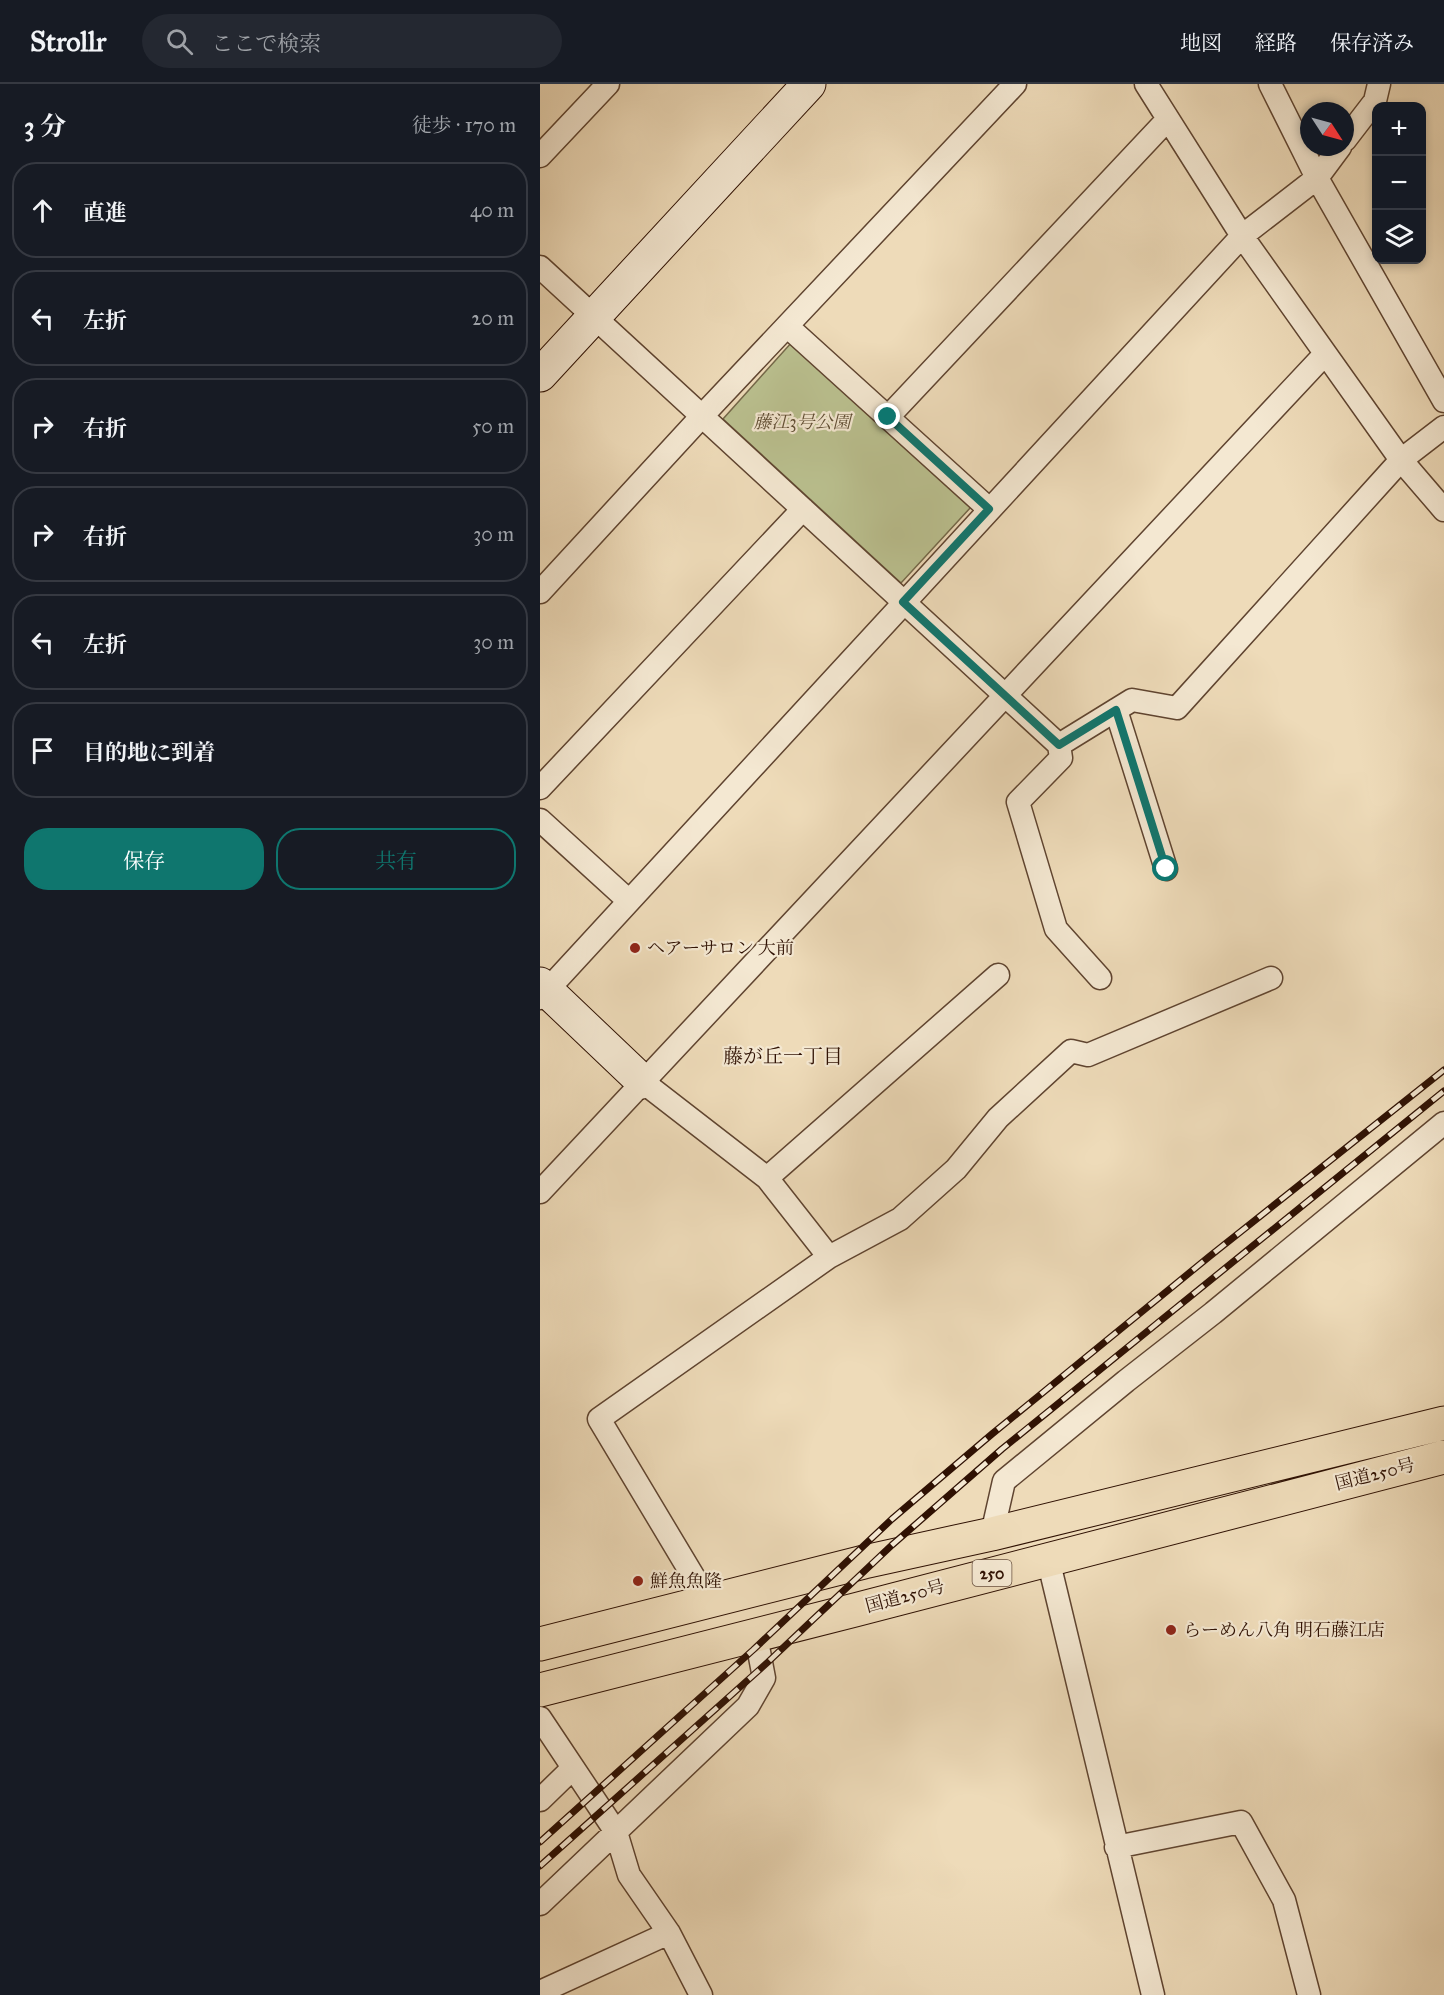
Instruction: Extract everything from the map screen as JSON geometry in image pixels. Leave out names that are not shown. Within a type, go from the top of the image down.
[{"type":"highway","name":"国道250号","points":[[540,1644],[864,1562],[992,1534],[1441,1423]]},
{"type":"highway","name":"国道250号","points":[[540,1690],[1444,1457]]},
{"type":"street","points":[[540,156],[608,84]]},
{"type":"street","points":[[540,375],[809,84]]},
{"type":"street","points":[[540,592],[702,416],[1015,84]]},
{"type":"street","points":[[1146,84],[1242,236],[1401,460],[1444,510]]},
{"type":"street","points":[[1270,84],[1317,178],[1444,401]]},
{"type":"street","points":[[1354,128],[1375,101],[1379,84]]},
{"type":"street","points":[[888,417],[1168,119]]},
{"type":"street","points":[[829,1257],[767,1178],[643,1082],[542,991],[629,901],[1242,236],[1317,178],[1333,156]]},
{"type":"street","points":[[540,267],[1059,745],[1060,758],[1018,802],[1056,929],[1100,978]]},
{"type":"street","points":[[787,326],[989,509]]},
{"type":"street","points":[[540,1192],[1325,354]]},
{"type":"street","points":[[1059,745],[1132,700],[1177,708],[1401,460],[1444,427]]},
{"type":"street","points":[[540,788],[803,509]]},
{"type":"street","points":[[1116,710],[1166,869]]},
{"type":"street","points":[[540,820],[629,901]]},
{"type":"street","points":[[767,1178],[998,975]]},
{"type":"street","points":[[708,1601],[599,1419],[829,1257],[900,1219],[956,1169],[998,1118],[1071,1051],[1088,1055],[1271,978]]},
{"type":"street","points":[[992,1534],[1004,1482],[1444,1123]]},
{"type":"street","points":[[1048,1558],[1153,1995]]},
{"type":"street","points":[[540,1904],[748,1706],[764,1678],[756,1636]]},
{"type":"street","points":[[540,1718],[616,1832],[629,1875],[669,1934],[701,1995]]},
{"type":"street","points":[[540,1800],[573,1768]]},
{"type":"street","points":[[1116,1847],[1241,1822],[1284,1900],[1309,1995]]},
{"type":"street","points":[[540,1992],[669,1934]]},
{"type":"green space","name":"藤江3号公園","points":[[792,342],[971,507],[901,583],[723,419]]},
{"type":"railway","points":[[540,1842],[753,1650],[892,1519],[1210,1256],[1444,1070]]},
{"type":"railway","points":[[540,1866],[768,1662],[892,1545],[1002,1449],[1444,1091]]},
{"type":"place","name":"ヘアーサロン 大前","points":[[635,948]]},
{"type":"place","name":"鮮魚魚隆","points":[[638,1581]]},
{"type":"place","name":"らーめん八角 明石藤江店","points":[[1171,1630]]},
{"type":"district","name":"藤が丘一丁目","points":[[783,1056]]},
{"type":"route","points":[[888,417],[989,509],[903,602],[1059,745],[1116,710],[1166,869]]}]
